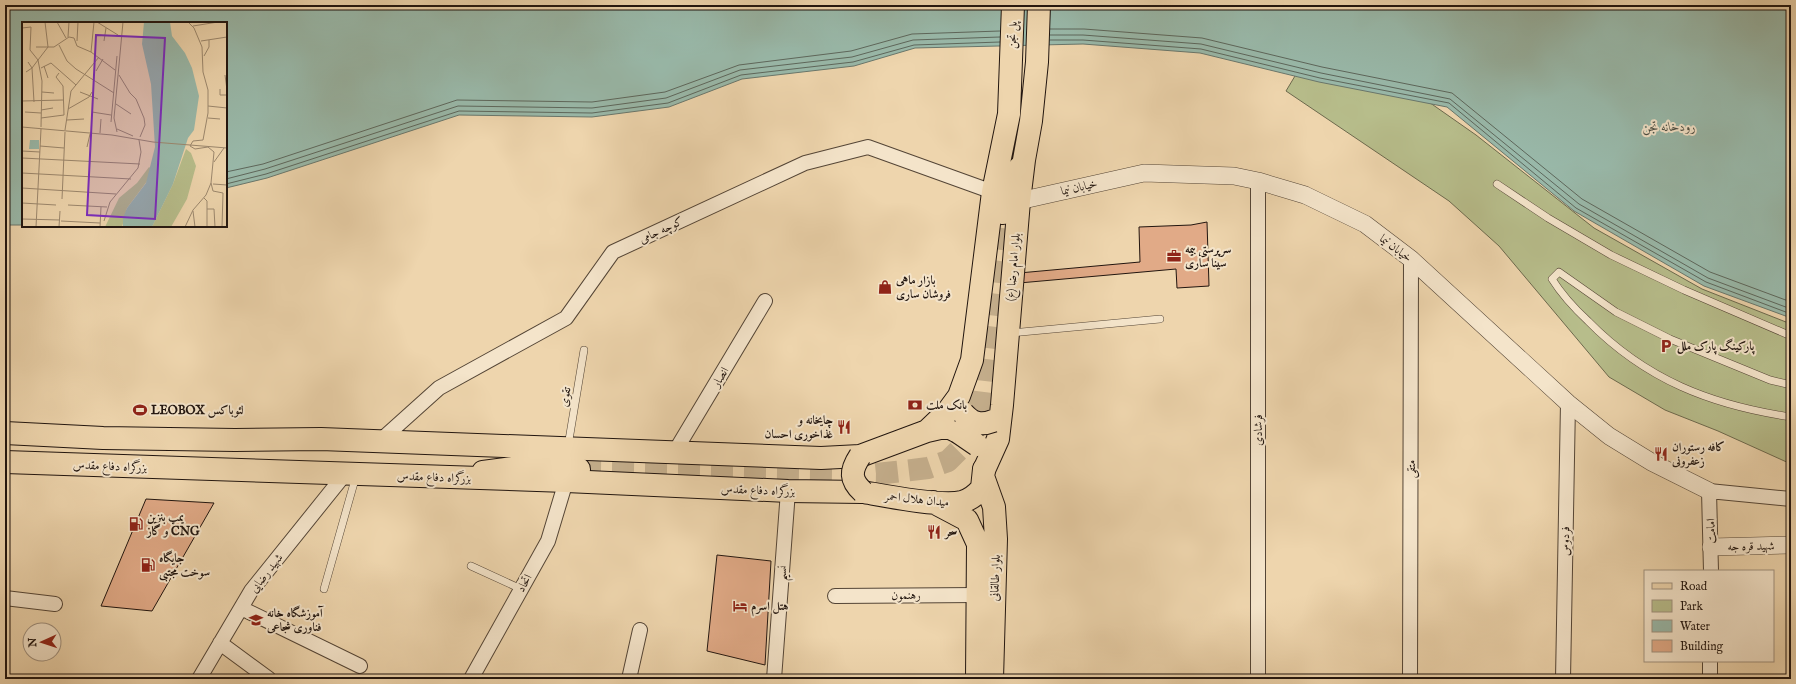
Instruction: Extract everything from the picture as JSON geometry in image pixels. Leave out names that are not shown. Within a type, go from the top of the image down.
[{"type":"main road","name":"پل تجن","points":[[993,192],[1009,114],[1013,5]]},
{"type":"main road","name":"بلوار امام رضا (ع)","points":[[984,474],[998,439],[997,412],[1008,334],[1011,207],[1024,160],[1031,121],[1037,62],[1040,5]]},
{"type":"main road","points":[[5,433],[103,438],[235,440],[320,439],[674,453],[845,474],[927,431],[948,411],[960,391],[972,360],[993,192]]},
{"type":"main road","points":[[960,391],[959,403],[961,422],[977,445],[984,474]]},
{"type":"main road","points":[[927,431],[945,428],[961,422],[971,421],[984,424],[997,412]]},
{"type":"main road","name":"بزرگراه دفاع مقدس","points":[[5,462],[446,478],[572,475],[788,491],[845,474]]},
{"type":"main road","name":"میدان هلال احمر","points":[[845,474],[933,502],[955,503],[965,501],[982,488],[984,474]]},
{"type":"main road","name":"بلوار طالقانی","points":[[984,474],[994,508],[996,539],[992,679]]},
{"type":"main road","name":"بلوار طالقانی","points":[[933,502],[967,520],[978,544],[977,679]]},
{"type":"street","name":"کوچه جامی","points":[[380,441],[438,388],[566,318],[613,252],[805,163],[868,147],[993,192]]},
{"type":"street","name":"خیابان نیما","points":[[1011,207],[1144,173],[1234,176],[1258,181],[1305,195],[1365,224],[1411,259],[1568,403],[1609,436],[1653,463],[1709,491]]},
{"type":"street","name":"فرشادی","points":[[1258,181],[1258,679]]},
{"type":"street","name":"متقی","points":[[1410,679],[1411,259]]},
{"type":"street","name":"انصار","points":[[674,453],[765,301]]},
{"type":"street","name":"فردوس","points":[[1564,679],[1568,403]]},
{"type":"street","name":"شهید رضایی","points":[[199,679],[251,591],[351,474]]},
{"type":"street","name":"اتحاد","points":[[471,679],[548,541],[572,475]]},
{"type":"street","name":"نسیم","points":[[774,679],[788,491]]},
{"type":"street","points":[[1709,491],[1791,499]]},
{"type":"street","name":"امامت","points":[[1709,491],[1711,570]]},
{"type":"street","name":"شهید قره جه","points":[[1711,547],[1791,545]]},
{"type":"street","name":"رهنمون","points":[[835,596],[978,595]]},
{"type":"street","points":[[5,598],[55,604]]},
{"type":"street","points":[[241,608],[360,666]]},
{"type":"street","points":[[629,679],[640,630]]},
{"type":"street","points":[[220,643],[269,679]]},
{"type":"street","points":[[1710,662],[1710,679]]},
{"type":"lane","points":[[1497,184],[1548,218],[1611,255],[1684,290],[1791,336]]},
{"type":"lane","points":[[1791,385],[1770,380],[1670,339],[1616,312],[1559,272],[1552,279],[1563,297],[1603,337],[1636,363],[1664,380],[1683,389],[1721,402],[1771,414],[1791,417]]},
{"type":"lane","points":[[1008,334],[1160,319]]},
{"type":"lane","name":"تقوی","points":[[567,448],[584,350]]},
{"type":"lane","points":[[324,589],[351,474]]},
{"type":"lane","points":[[471,566],[521,589]]},
{"type":"green space","points":[[1313,46],[1376,65],[1476,135],[1594,228],[1702,289],[1791,324],[1791,464],[1718,431],[1665,410],[1609,377],[1499,246],[1449,201],[1286,91]]},
{"type":"water","name":"رودخانه تجن","points":[[5,5],[1791,6],[1791,318],[1704,286],[1574,211],[1447,107],[1319,82],[1200,53],[1083,44],[915,48],[854,66],[742,79],[669,107],[592,117],[459,115],[267,178],[227,188],[227,22],[22,22],[22,225],[5,225]]},
{"type":"building","name":"سرپرستی بیمه سینا ساری","points":[[1207,222],[1209,286],[1177,288],[1176,269],[1019,283],[1019,273],[1140,262],[1139,227],[1191,225]]},
{"type":"building","name":"جایگاه سوخت مجتبی","points":[[146,499],[214,503],[152,611],[101,606]]},
{"type":"building","name":"هتل اسرم","points":[[717,555],[771,561],[765,665],[707,651]]},
{"type":"tunnel","points":[[579,469],[876,474],[928,468],[948,461],[963,446],[977,427],[1003,213]]},
{"type":"place","name":"سرپرستی بیمه سینا ساری","points":[[1174,256]]},
{"type":"place","name":"بازار ماهی فروشان ساری","points":[[885,287]]},
{"type":"place","name":"پارکینگ پارک ملل","points":[[1666,346]]},
{"type":"place","name":"بانک ملت","points":[[915,405]]},
{"type":"place","name":"LEOBOX لئوباکس","points":[[140,410]]},
{"type":"place","name":"چایخانه و غذاخوری احسان","points":[[844,427]]},
{"type":"place","name":"کافه رستوران زعفرونی","points":[[1661,454]]},
{"type":"place","name":"پمپ بنزین و گاز CNG","points":[[136,524]]},
{"type":"place","name":"سحر","points":[[934,532]]},
{"type":"place","name":"جایگاه سوخت مجتبی","points":[[148,565]]},
{"type":"place","name":"هتل اسرم","points":[[740,606]]},
{"type":"place","name":"آموزشگاه خانه فناوری شجاعی","points":[[256,620]]}]
